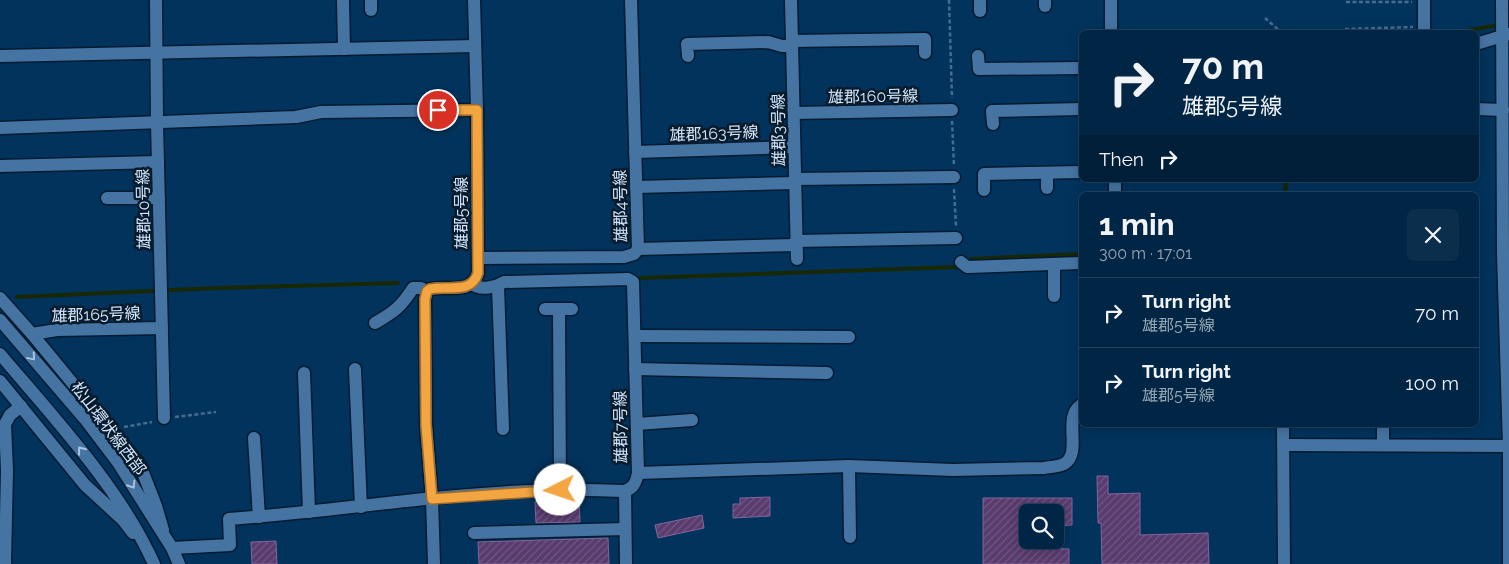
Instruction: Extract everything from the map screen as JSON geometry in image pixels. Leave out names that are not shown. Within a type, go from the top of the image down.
[{"type":"street","name":"雄郡10号線","points":[[156,0],[164,418]]},
{"type":"street","points":[[342,0],[344,49]]},
{"type":"street","name":"雄郡5号線","points":[[472,284],[476,280],[478,273],[474,0]]},
{"type":"street","name":"雄郡4号線","points":[[478,258],[624,257],[634,254],[638,249],[631,0]]},
{"type":"street","name":"雄郡3号線","points":[[791,0],[797,259]]},
{"type":"street","points":[[1111,0],[1111,30]]},
{"type":"street","points":[[1502,0],[1506,35],[1502,110],[1506,123],[1503,254],[1509,446],[1509,564]]},
{"type":"street","points":[[1424,1],[1424,30]]},
{"type":"street","points":[[1479,43],[1506,35]]},
{"type":"street","points":[[688,56],[687,44],[768,42],[782,46],[792,43],[868,46],[925,39],[925,53]]},
{"type":"street","points":[[0,56],[475,46]]},
{"type":"street","points":[[978,56],[979,69],[1040,62],[1079,68]]},
{"type":"street","points":[[993,124],[992,111],[1079,108]]},
{"type":"street","points":[[1479,109],[1502,110]]},
{"type":"street","points":[[0,128],[296,117],[320,112],[477,110]]},
{"type":"street","points":[[945,124],[948,110]]},
{"type":"street","name":"雄郡160号線","points":[[794,113],[863,118],[948,110]]},
{"type":"street","name":"雄郡163号線","points":[[635,152],[794,147]]},
{"type":"street","points":[[0,166],[158,162]]},
{"type":"street","points":[[984,190],[984,174],[1079,172]]},
{"type":"street","points":[[1047,173],[1047,188]]},
{"type":"street","points":[[636,188],[954,177]]},
{"type":"street","points":[[107,198],[159,198]]},
{"type":"street","points":[[638,249],[956,238]]},
{"type":"street","points":[[964,265],[1079,263]]},
{"type":"street","points":[[1054,264],[1054,296]]},
{"type":"street","name":"雄郡7号線","points":[[498,286],[504,282],[628,279],[633,282],[638,473],[636,482],[631,489],[625,491]]},
{"type":"street","points":[[375,323],[396,311],[404,303],[413,288],[421,288],[427,291],[434,288],[466,287],[472,284],[476,287],[498,286],[503,429]]},
{"type":"street","points":[[427,291],[425,299],[426,425],[432,499],[434,564]]},
{"type":"street","points":[[0,298],[140,464],[156,506],[164,536]]},
{"type":"street","points":[[545,309],[572,309]]},
{"type":"street","points":[[559,309],[560,490]]},
{"type":"street","name":"松山環状線西部","points":[[0,320],[85,419],[108,449],[172,548],[179,564]]},
{"type":"street","name":"雄郡165号線","points":[[32,334],[57,330],[162,328]]},
{"type":"street","points":[[635,336],[849,337]]},
{"type":"street","points":[[0,354],[80,449],[134,524],[154,564]]},
{"type":"street","points":[[354,369],[361,507]]},
{"type":"street","points":[[635,369],[821,376]]},
{"type":"street","points":[[304,372],[310,387],[309,512]]},
{"type":"street","points":[[0,381],[85,485],[123,520],[149,552]]},
{"type":"street","points":[[5,564],[7,470],[5,424],[10,415],[22,406]]},
{"type":"street","points":[[638,473],[849,466],[953,470],[1044,468],[1066,463],[1071,456],[1073,416],[1076,408],[1079,406]]},
{"type":"street","points":[[637,424],[692,420]]},
{"type":"street","points":[[1283,427],[1284,564]]},
{"type":"street","points":[[1382,446],[1383,427]]},
{"type":"street","points":[[254,438],[259,517]]},
{"type":"street","points":[[1283,445],[1509,446]]},
{"type":"street","points":[[849,466],[850,537]]},
{"type":"street","points":[[172,548],[230,545],[229,519],[432,499],[560,490],[625,491],[626,564]]},
{"type":"street","points":[[474,533],[625,529]]},
{"type":"path","points":[[949,0],[948,110],[954,177],[956,238]]},
{"type":"path","points":[[1346,2],[1424,1]]},
{"type":"path","points":[[1265,18],[1279,30]]},
{"type":"path","points":[[1344,29],[1352,30]]},
{"type":"path","points":[[1382,30],[1424,30]]},
{"type":"building","points":[[1097,476],[1108,476],[1108,494],[1140,493],[1140,535],[1208,533],[1209,564],[1102,564],[1101,523],[1098,523]]},
{"type":"building","points":[[770,497],[770,516],[733,518],[733,504],[740,504],[740,498]]},
{"type":"building","points":[[983,498],[1072,498],[1072,525],[1064,525],[1064,504],[1019,504],[1019,549],[1069,549],[1069,564],[983,564]]},
{"type":"building","points":[[579,500],[580,522],[536,523],[535,502]]},
{"type":"building","points":[[702,515],[704,528],[658,538],[655,525]]},
{"type":"building","points":[[608,538],[609,564],[479,564],[478,542]]},
{"type":"building","points":[[276,541],[277,564],[252,564],[251,542]]},
{"type":"waterway","points":[[1470,30],[1493,26]]},
{"type":"waterway","points":[[1285,192],[1286,182]]},
{"type":"waterway","points":[[641,278],[958,267],[971,259],[1079,254]]},
{"type":"waterway","points":[[17,297],[218,288],[398,283]]},
{"type":"route","points":[[438,110],[477,110],[478,273],[476,280],[466,287],[430,289],[427,291],[425,299],[426,425],[432,499],[560,490]]}]
